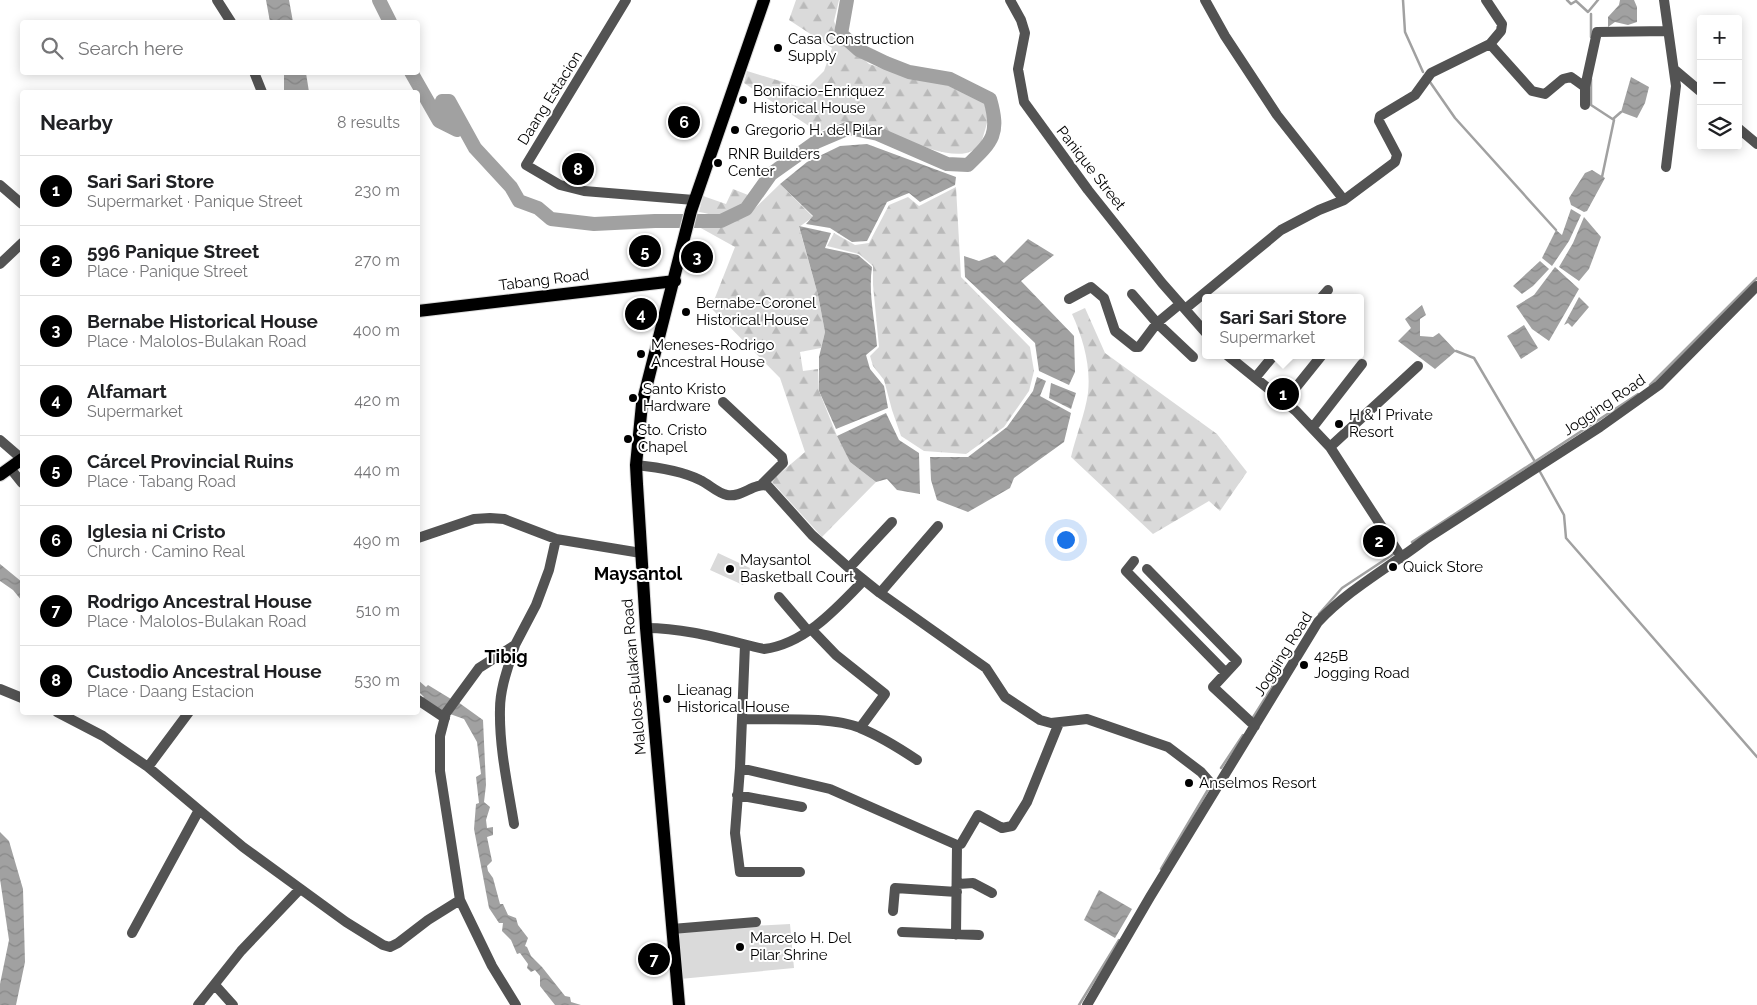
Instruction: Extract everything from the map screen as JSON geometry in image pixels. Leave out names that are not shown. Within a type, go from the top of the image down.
[{"type":"main road","name":"Malolos-Bulakan Road","points":[[679,1005],[646,628],[636,465],[642,404],[675,281],[692,206],[764,0]]},
{"type":"main road","name":"Tabang Road","points":[[420,311],[675,281]]},
{"type":"main road","points":[[5,472],[20,461]]},
{"type":"street","points":[[217,0],[230,20]]},
{"type":"street","name":"Daang Estacion","points":[[626,0],[526,165],[560,185],[584,191],[692,206]]},
{"type":"street","name":"Panique Street","points":[[1010,0],[1021,20],[1024,33],[1018,69],[1024,102],[1088,190],[1182,307],[1202,329]]},
{"type":"street","points":[[1205,0],[1225,36],[1277,115],[1344,200]]},
{"type":"street","points":[[1069,299],[1091,287],[1104,298],[1116,332],[1135,347],[1139,347],[1157,323],[1182,307],[1281,230],[1319,210],[1344,200],[1376,178],[1397,159],[1397,155],[1379,121],[1380,116],[1415,95],[1431,72],[1490,44],[1501,31],[1502,24],[1486,0]]},
{"type":"street","points":[[1664,0],[1676,86],[1666,167]]},
{"type":"street","points":[[1585,105],[1585,87],[1597,32],[1668,31]]},
{"type":"street","points":[[1490,44],[1532,91],[1545,94],[1563,79],[1571,77],[1585,87]]},
{"type":"street","points":[[1675,70],[1697,89]]},
{"type":"street","points":[[255,75],[261,90]]},
{"type":"street","points":[[1742,131],[1757,144]]},
{"type":"street","points":[[0,185],[20,202]]},
{"type":"street","points":[[0,264],[20,245]]},
{"type":"street","name":"Jogging Road","points":[[1087,1005],[1318,622],[1350,592],[1402,558],[1426,539],[1600,427],[1659,385],[1757,286]]},
{"type":"street","points":[[1132,294],[1157,323],[1193,357]]},
{"type":"street","points":[[1233,359],[1285,401],[1313,427],[1330,447],[1402,558]]},
{"type":"street","points":[[1255,378],[1271,359]]},
{"type":"street","points":[[1285,401],[1319,359]]},
{"type":"street","points":[[1313,427],[1362,364]]},
{"type":"street","points":[[1330,447],[1418,366]]},
{"type":"street","points":[[636,465],[652,466],[699,479],[728,495],[739,494],[762,484],[782,463],[783,459],[723,402]]},
{"type":"street","points":[[0,440],[20,457]]},
{"type":"street","points":[[5,472],[20,482]]},
{"type":"street","points":[[762,484],[768,486],[812,535],[849,568],[880,593],[986,668],[1005,697],[1040,720],[1059,723],[1087,719],[1168,747],[1201,772],[1216,789]]},
{"type":"street","points":[[420,537],[474,519],[490,518],[504,520],[556,539],[641,553]]},
{"type":"street","points":[[849,568],[892,522]]},
{"type":"street","points":[[880,593],[938,526]]},
{"type":"street","points":[[514,824],[503,750],[500,708],[505,678],[515,645],[536,605],[549,570],[556,539]]},
{"type":"street","points":[[1134,561],[1126,571],[1225,672]]},
{"type":"street","points":[[1147,569],[1237,661],[1213,687],[1255,726]]},
{"type":"street","points":[[646,628],[667,628],[696,632],[744,645],[764,649],[775,648],[810,630],[834,611],[864,580]]},
{"type":"street","points":[[779,597],[836,655],[884,694],[860,728]]},
{"type":"street","points":[[515,645],[479,668],[457,696],[446,715],[440,736],[440,771],[460,900],[492,966],[516,1005]]},
{"type":"street","points":[[744,645],[740,768],[735,833],[740,872],[800,872]]},
{"type":"street","points":[[0,689],[20,697]]},
{"type":"street","points":[[420,701],[446,715]]},
{"type":"street","points":[[63,715],[103,736],[148,767],[243,847],[372,940],[390,947],[460,900]]},
{"type":"street","points":[[148,767],[187,715]]},
{"type":"street","points":[[742,719],[811,721],[860,728],[893,744],[917,760]]},
{"type":"street","points":[[957,845],[961,844],[978,815],[1002,828],[1012,826],[1027,802],[1059,723]]},
{"type":"street","points":[[740,768],[830,789],[957,845]]},
{"type":"street","points":[[737,795],[802,807]]},
{"type":"street","points":[[132,933],[199,810]]},
{"type":"street","points":[[956,935],[957,845]]},
{"type":"street","points":[[893,911],[895,888],[957,888],[973,883],[992,893]]},
{"type":"street","points":[[198,1005],[241,952],[300,889]]},
{"type":"street","points":[[672,929],[756,922]]},
{"type":"street","points":[[902,932],[978,936]]},
{"type":"street","points":[[215,985],[232,1005]]},
{"type":"green space","points":[[796,0],[839,0],[834,21],[839,35],[869,64],[900,74],[946,81],[984,100],[988,115],[987,122],[983,137],[974,149],[960,154],[942,152],[861,124],[847,122],[818,132],[744,83],[747,71],[806,89],[824,71],[832,48],[789,20]]},
{"type":"green space","points":[[783,161],[749,203],[741,209],[732,214],[722,216],[699,212],[703,196],[726,204],[733,189],[748,195],[755,185],[762,182],[775,162]]},
{"type":"green space","points":[[780,184],[813,217],[799,227],[818,295],[825,332],[821,348],[800,352],[803,371],[818,369],[819,391],[837,436],[850,462],[876,482],[822,537],[771,481],[805,452],[780,378],[711,308],[735,247],[699,227],[726,222],[751,212]]},
{"type":"green space","points":[[956,187],[961,277],[1030,347],[1034,371],[1029,391],[1004,427],[966,454],[924,451],[901,436],[884,380],[873,366],[870,356],[879,347],[873,266],[859,254],[827,246],[834,233],[855,245],[869,243],[889,205],[908,197],[919,206]]},
{"type":"green space","points":[[1085,308],[1105,353],[1217,434],[1247,472],[1220,511],[1209,501],[1153,534],[1071,457],[1085,409],[1089,383],[1085,352],[1072,314]]},
{"type":"green space","name":"Maysantol Basketball Court","points":[[718,553],[750,568],[743,585],[710,570]]},
{"type":"green space","points":[[790,924],[794,968],[680,979],[676,930]]},
{"type":"water","points":[[266,0],[289,0],[293,20],[270,20]]},
{"type":"water","points":[[1620,0],[1634,0],[1637,7],[1637,22],[1628,25],[1615,22],[1608,27],[1608,17],[1619,5]]},
{"type":"water","points":[[284,75],[306,75],[309,90],[284,90]]},
{"type":"water","points":[[1631,77],[1649,87],[1645,103],[1637,118],[1621,112]]},
{"type":"water","points":[[867,144],[956,177],[955,185],[920,202],[909,193],[887,202],[867,241],[852,242],[830,228],[806,224],[813,216],[780,184],[807,162],[840,146]]},
{"type":"water","points":[[1592,170],[1605,178],[1587,211],[1584,212],[1571,205],[1569,198],[1585,173]]},
{"type":"water","points":[[1571,209],[1581,215],[1569,241],[1552,266],[1542,258],[1556,230],[1562,235]]},
{"type":"water","points":[[1584,217],[1601,237],[1589,269],[1579,281],[1559,267],[1573,243]]},
{"type":"water","points":[[799,226],[831,233],[825,248],[858,255],[872,267],[871,297],[877,346],[866,355],[870,369],[884,386],[888,408],[836,429],[819,391],[819,357],[825,332],[818,295]]},
{"type":"water","points":[[1028,239],[1054,255],[1021,281],[1074,336],[1075,372],[1069,385],[1039,371],[1035,343],[965,277],[964,256],[979,261],[995,255],[1004,263]]},
{"type":"water","points":[[1540,261],[1549,269],[1533,286],[1522,294],[1513,286]]},
{"type":"water","points":[[1555,267],[1579,289],[1549,341],[1532,329],[1516,306],[1534,295]]},
{"type":"water","points":[[1579,297],[1589,307],[1572,327],[1568,323],[1564,325]]},
{"type":"water","points":[[1422,305],[1426,315],[1420,319],[1420,336],[1433,337],[1439,333],[1456,351],[1435,369],[1398,341],[1411,328],[1405,319]]},
{"type":"water","points":[[1524,325],[1538,348],[1521,359],[1507,336]]},
{"type":"water","points":[[1037,377],[1046,381],[1040,396],[1071,413],[1064,442],[1014,478],[1010,488],[968,512],[937,500],[931,480],[930,457],[968,457],[1007,427],[1033,391]]},
{"type":"water","points":[[1051,383],[1076,393],[1071,409],[1049,398]]},
{"type":"water","points":[[886,413],[899,440],[919,453],[920,494],[897,490],[887,479],[876,482],[850,462],[837,436]]},
{"type":"water","points":[[0,564],[20,580],[20,599],[13,590],[0,581]]},
{"type":"water","points":[[420,682],[426,687],[428,685],[451,699],[441,714],[421,699],[424,697],[420,693]]},
{"type":"water","points":[[458,702],[483,720],[486,785],[484,802],[490,807],[486,820],[487,828],[493,827],[493,835],[487,837],[492,861],[487,866],[493,878],[500,904],[503,904],[508,915],[516,918],[518,925],[528,938],[525,946],[531,956],[565,996],[570,997],[571,1002],[581,1005],[555,1005],[540,986],[540,976],[535,970],[531,972],[527,968],[528,964],[520,953],[517,954],[511,940],[502,931],[503,923],[499,923],[489,908],[474,829],[476,804],[479,803],[476,777],[481,774],[477,742],[464,719],[450,714]]},
{"type":"water","points":[[0,832],[9,841],[23,889],[25,962],[16,1005],[0,1005],[0,984],[9,940],[0,879]]},
{"type":"water","points":[[1099,890],[1132,909],[1115,938],[1084,920]]},
{"type":"waterway","points":[[379,0],[389,20]]},
{"type":"waterway","points":[[413,75],[439,121],[457,130],[442,101],[449,101],[475,148],[511,187],[519,201],[538,208],[551,219],[594,224],[655,221],[721,221],[746,209],[771,174],[816,142],[849,128],[878,134],[947,164],[968,165],[989,143],[992,136],[994,121],[990,99],[950,79],[909,72],[859,50],[841,34],[847,0]]},
{"type":"waterway","points":[[1403,0],[1405,32],[1423,72]]},
{"type":"waterway","points":[[1567,0],[1571,4],[1576,1],[1588,12],[1598,0]]},
{"type":"waterway","points":[[1591,14],[1591,37]]},
{"type":"waterway","points":[[1591,79],[1591,105],[1614,120],[1602,177]]},
{"type":"waterway","points":[[1430,82],[1455,118],[1556,230]]},
{"type":"waterway","points":[[1613,119],[1621,112]]},
{"type":"waterway","points":[[1650,385],[1757,278]]},
{"type":"waterway","points":[[1456,351],[1474,358],[1534,460]]},
{"type":"waterway","points":[[1412,542],[1638,394]]},
{"type":"waterway","points":[[1539,470],[1564,515],[1566,538],[1757,757]]},
{"type":"waterway","points":[[1319,614],[1342,588],[1395,553]]},
{"type":"waterway","points":[[1252,719],[1282,671]]},
{"type":"waterway","points":[[1221,768],[1243,735]]},
{"type":"waterway","points":[[1161,869],[1209,788]]},
{"type":"waterway","points":[[1079,1005],[1119,940]]},
{"type":"place","name":"Casa Construction Supply","points":[[778,48]]},
{"type":"place","name":"Bonifacio-Enriquez Historical House","points":[[743,100]]},
{"type":"place","name":"Iglesia ni Cristo","points":[[684,122]]},
{"type":"place","name":"Gregorio H. del Pilar","points":[[735,130]]},
{"type":"place","name":"RNR Builders Center","points":[[718,163]]},
{"type":"place","name":"Custodio Ancestral House","points":[[578,169]]},
{"type":"place","name":"Cárcel Provincial Ruins","points":[[645,251]]},
{"type":"place","name":"Bernabe Historical House","points":[[697,257]]},
{"type":"place","name":"Bernabe-Coronel Historical House","points":[[686,312]]},
{"type":"place","name":"Alfamart","points":[[641,314]]},
{"type":"place","name":"Meneses-Rodrigo Ancestral House","points":[[641,354]]},
{"type":"place","name":"Sari Sari Store","points":[[1283,394]]},
{"type":"place","name":"Santo Kristo Hardware","points":[[633,398]]},
{"type":"place","name":"H & I Private Resort","points":[[1339,424]]},
{"type":"place","name":"Sto. Cristo Chapel","points":[[628,439]]},
{"type":"place","name":"596 Panique Street","points":[[1379,541]]},
{"type":"place","name":"Quick Store","points":[[1393,567]]},
{"type":"place","name":"Maysantol Basketball Court","points":[[730,569]]},
{"type":"place","name":"425B Jogging Road","points":[[1304,665]]},
{"type":"place","name":"Lieanag Historical House","points":[[667,699]]},
{"type":"place","name":"Anselmos Resort","points":[[1189,783]]},
{"type":"place","name":"Marcelo H. Del Pilar Shrine","points":[[740,947]]},
{"type":"place","name":"Rodrigo Ancestral House","points":[[654,959]]},
{"type":"district","name":"Maysantol","points":[[638,573]]},
{"type":"district","name":"Tibig","points":[[506,656]]}]
